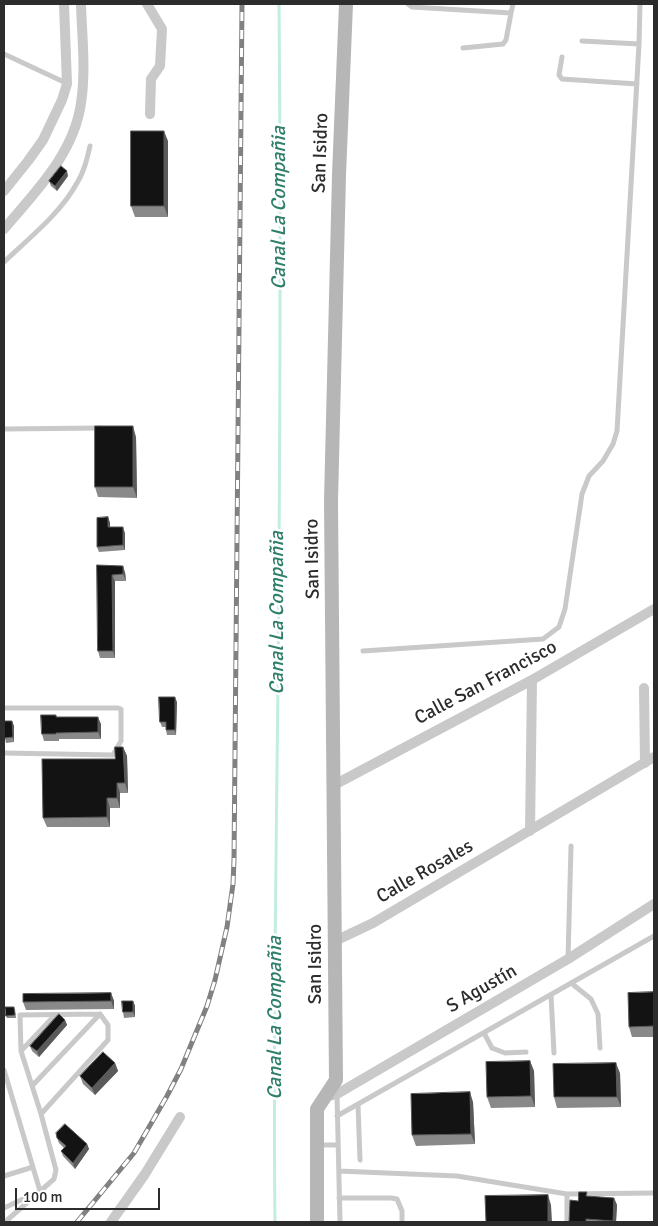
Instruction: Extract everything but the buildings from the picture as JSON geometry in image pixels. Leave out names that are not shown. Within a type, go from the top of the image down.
[{"type":"main road","name":"San Isidro","points":[[326,1100],[336,1080],[331,501],[339,175],[346,4]]},
{"type":"main road","points":[[317,1222],[317,1145],[326,1100]]},
{"type":"street","points":[[4,191],[43,140],[62,100],[66,84],[64,4]]},
{"type":"street","points":[[4,229],[49,175],[64,152],[76,125],[81,106],[83,86],[81,4]]},
{"type":"street","points":[[146,4],[162,29],[160,66],[151,79],[150,114]]},
{"type":"street","points":[[65,40],[82,38]]},
{"type":"street","name":"Calle San Francisco","points":[[334,785],[532,680],[654,609]]},
{"type":"street","points":[[530,831],[532,680]]},
{"type":"street","points":[[644,688],[645,763]]},
{"type":"street","name":"Calle Rosales","points":[[335,941],[374,923],[654,757]]},
{"type":"street","name":"S Agustín","points":[[326,1100],[568,959],[654,904]]},
{"type":"street","points":[[110,1222],[145,1174],[180,1117]]},
{"type":"lane","points":[[408,4],[412,6],[510,13]]},
{"type":"lane","points":[[463,48],[502,44],[506,40],[513,4]]},
{"type":"lane","points":[[363,651],[543,639],[559,627],[565,609],[582,494],[589,476],[603,461],[613,444],[617,431],[640,4]]},
{"type":"lane","points":[[582,41],[639,44]]},
{"type":"lane","points":[[4,54],[66,84]]},
{"type":"lane","points":[[562,57],[559,75],[562,79],[637,84]]},
{"type":"lane","points":[[4,262],[66,201],[82,172],[90,146]]},
{"type":"lane","points":[[4,429],[109,428]]},
{"type":"lane","points":[[4,708],[121,709],[121,741],[113,757],[4,753]]},
{"type":"lane","points":[[568,959],[571,846]]},
{"type":"lane","points":[[337,1116],[654,936]]},
{"type":"lane","points":[[571,983],[591,999],[598,1014],[600,1048]]},
{"type":"lane","points":[[551,995],[554,1053]]},
{"type":"lane","points":[[5,1222],[54,1179],[56,1170],[41,1114],[21,1052],[20,1015],[100,1014]]},
{"type":"lane","points":[[32,1086],[100,1014]]},
{"type":"lane","points":[[41,1114],[108,1040],[108,1025],[100,1014]]},
{"type":"lane","points":[[21,1052],[55,1015]]},
{"type":"lane","points":[[484,1033],[492,1048],[505,1053],[526,1052]]},
{"type":"lane","points":[[4,1070],[40,1191]]},
{"type":"lane","points":[[326,1100],[337,1116],[340,1222]]},
{"type":"lane","points":[[358,1104],[360,1160]]},
{"type":"lane","points":[[317,1145],[338,1145]]},
{"type":"lane","points":[[4,1176],[33,1167]]},
{"type":"lane","points":[[339,1171],[456,1176],[567,1194],[654,1193]]},
{"type":"lane","points":[[4,1208],[40,1191]]},
{"type":"lane","points":[[567,1194],[567,1222]]},
{"type":"lane","points":[[339,1198],[398,1199],[402,1211],[402,1222]]},
{"type":"waterway","name":"Canal La Compañia","points":[[275,1222],[280,428],[279,4]]},
{"type":"railway","points":[[77,1222],[134,1153],[181,1069],[207,1006],[215,980],[227,927],[233,884],[242,4]]}]
